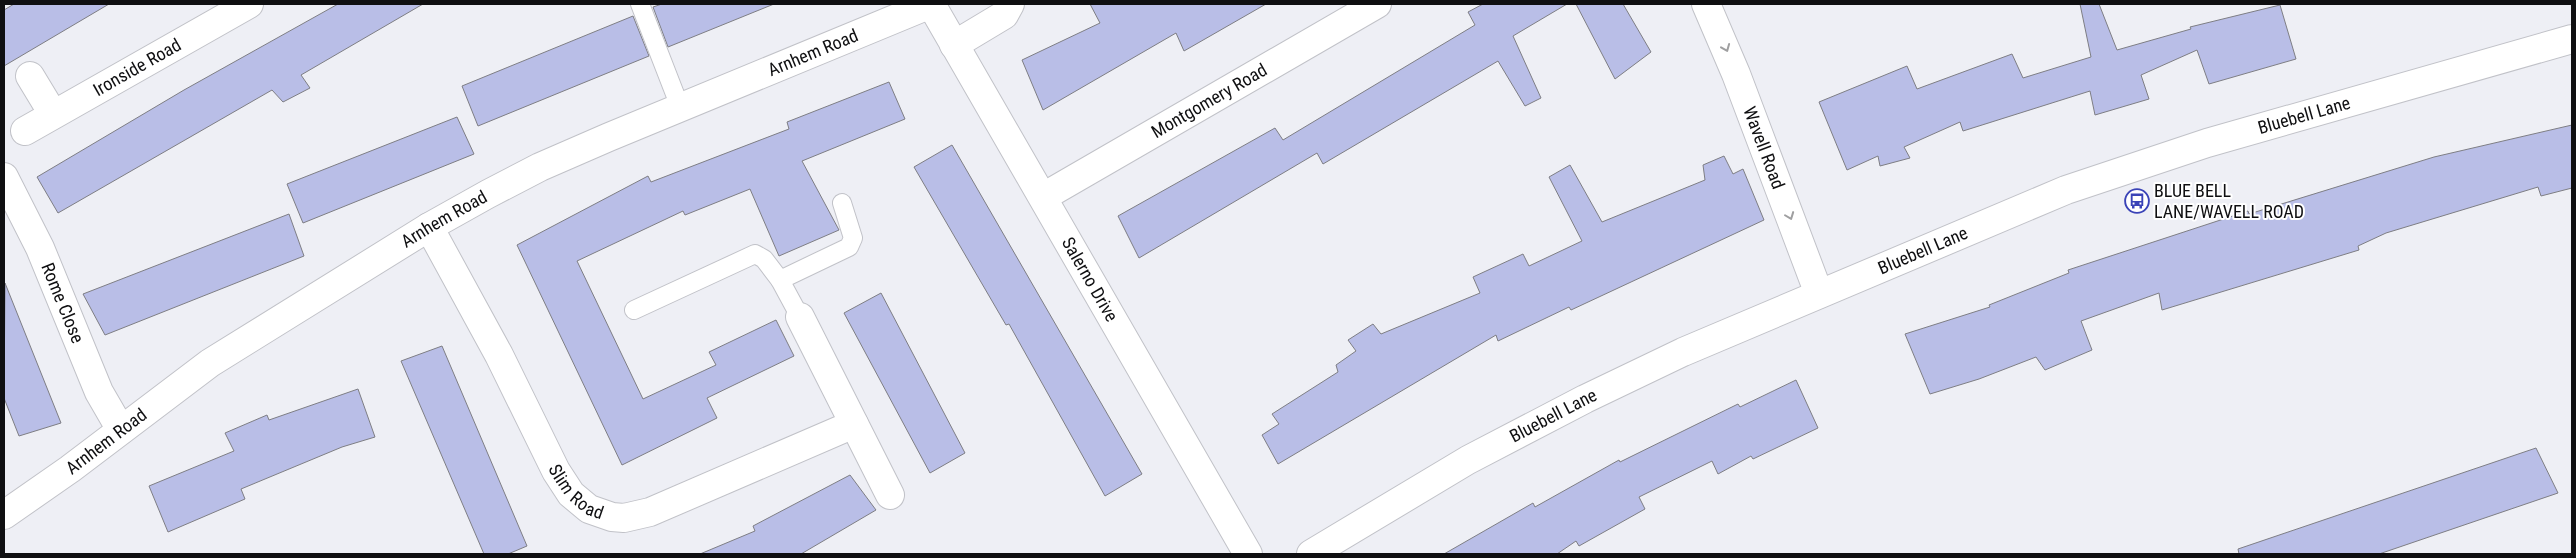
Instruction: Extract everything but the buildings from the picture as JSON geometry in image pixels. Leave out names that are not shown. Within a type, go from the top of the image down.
[{"type":"street","name":"Ironside Road","points":[[25,131],[249,4]]},
{"type":"street","name":"Arnhem Road","points":[[4,515],[210,363],[429,227],[540,167],[680,107],[931,4]]},
{"type":"street","name":"Salerno Drive","points":[[931,4],[1248,554]]},
{"type":"street","points":[[954,44],[1004,15],[1010,4]]},
{"type":"street","name":"Montgomery Road","points":[[1043,196],[1377,4]]},
{"type":"street","name":"Wavell Road","points":[[1706,4],[1736,74],[1819,294]]},
{"type":"street","name":"Bluebell Lane","points":[[1310,554],[1468,460],[1585,399],[1683,352],[2066,190],[2216,140],[2572,39]]},
{"type":"street","points":[[30,76],[53,114]]},
{"type":"street","name":"Rome Close","points":[[4,177],[40,248],[99,392],[121,430]]},
{"type":"street","name":"Slim Road","points":[[429,227],[499,355],[556,471],[571,494],[589,509],[607,516],[624,518],[650,512],[854,424]]},
{"type":"street","points":[[800,317],[890,495]]},
{"type":"lane","points":[[640,4],[680,107]]},
{"type":"lane","points":[[780,280],[849,247],[853,238],[842,203]]},
{"type":"lane","points":[[634,310],[755,254],[764,259],[780,280],[800,317]]},
{"type":"place","name":"BLUE BELL LANE/WAVELL ROAD","points":[[2137,201]]}]
